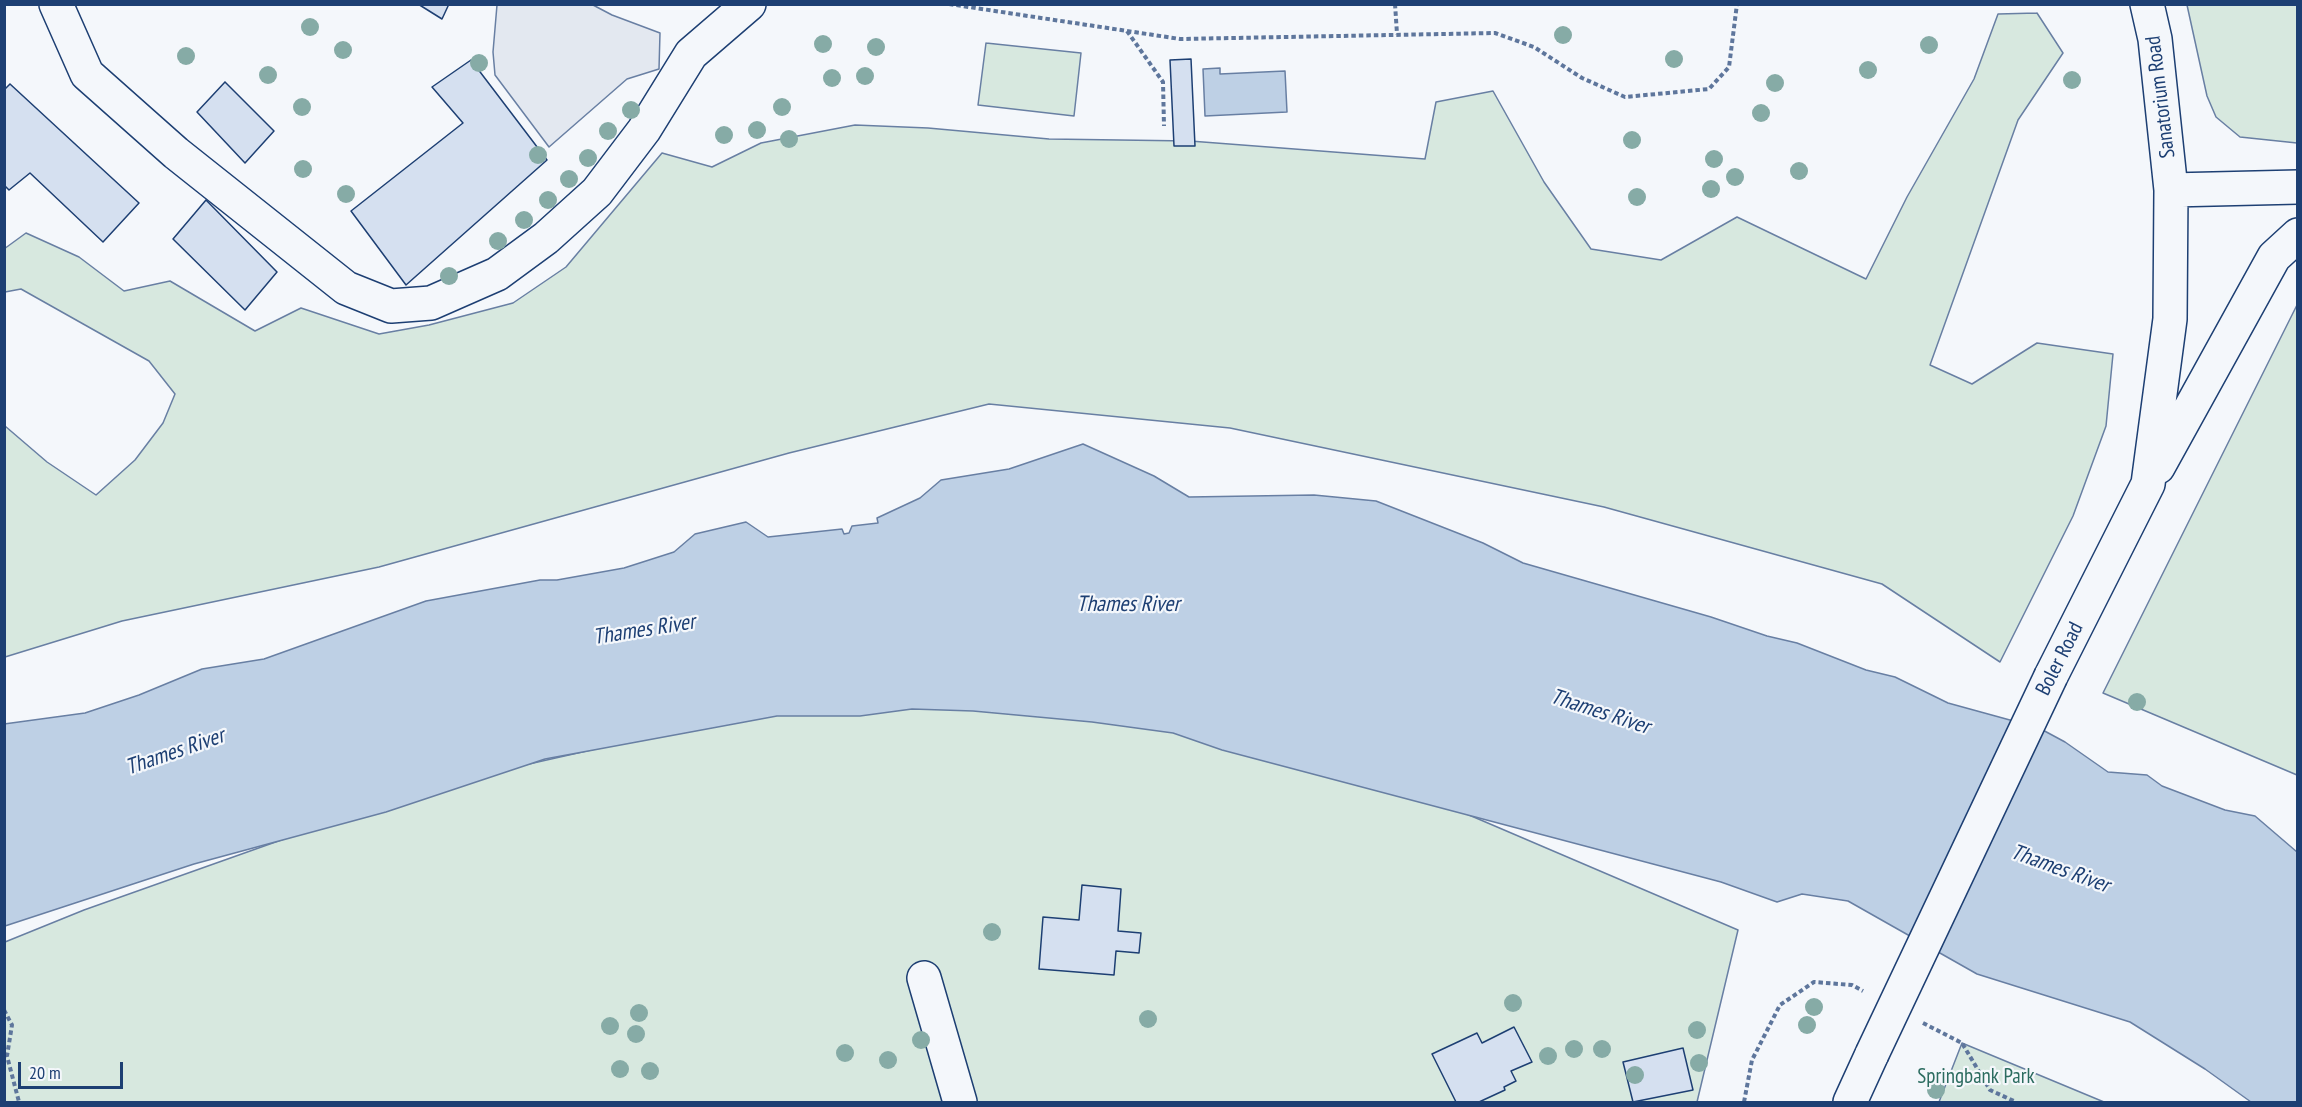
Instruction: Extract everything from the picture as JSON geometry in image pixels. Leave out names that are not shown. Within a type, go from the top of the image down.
[{"type":"main road","points":[[56,4],[87,74],[176,153],[346,288],[391,306],[431,303],[496,274],[546,238],[597,192],[644,130],[692,54],[748,4]]},
{"type":"main road","name":"Sanatorium Road","points":[[2146,4],[2155,39],[2171,190]]},
{"type":"main road","points":[[2171,190],[2298,187]]},
{"type":"main road","name":"Boler Road","points":[[1850,1102],[2050,676],[2148,484],[2170,319],[2171,190]]},
{"type":"main road","points":[[2148,484],[2274,256],[2298,235]]},
{"type":"main road","points":[[924,978],[960,1102]]},
{"type":"path","points":[[949,4],[1180,39],[1494,33],[1534,47],[1582,78],[1625,97],[1709,89],[1729,67],[1737,4]]},
{"type":"path","points":[[1395,4],[1397,34]]},
{"type":"path","points":[[1127,30],[1163,82],[1164,126]]},
{"type":"path","points":[[4,1010],[12,1025],[7,1056],[19,1102]]},
{"type":"path","points":[[2002,1096],[2006,1102]]},
{"type":"green space","points":[[2187,5],[2297,5],[2297,143],[2240,137],[2216,117],[2207,96]]},
{"type":"green space","points":[[2037,13],[2063,53],[2018,120],[1930,365],[1972,384],[2037,343],[2113,354],[2106,426],[2073,516],[2000,662],[1882,584],[1604,507],[1230,428],[989,404],[789,453],[379,567],[122,621],[5,657],[5,426],[47,462],[96,495],[135,460],[163,423],[175,394],[149,361],[21,289],[5,292],[4,249],[26,233],[79,257],[124,291],[170,281],[255,331],[301,308],[379,334],[429,325],[513,303],[566,267],[662,153],[712,167],[761,143],[855,125],[928,128],[1049,139],[1190,141],[1425,159],[1436,102],[1493,91],[1544,182],[1591,249],[1661,260],[1737,217],[1866,279],[1907,197],[1974,79],[1998,14]]},
{"type":"green space","points":[[986,43],[1081,53],[1074,116],[978,105]]},
{"type":"green space","points":[[2297,305],[2298,775],[2103,693]]},
{"type":"green space","points":[[1091,676],[1448,806],[1738,930],[1697,1102],[5,1102],[5,942],[84,910],[436,785],[746,715]]},
{"type":"green space","name":"Springbank Park","points":[[1962,1043],[2104,1102],[1939,1102]]},
{"type":"shaded area","points":[[497,5],[593,5],[612,15],[660,33],[659,69],[627,79],[549,147],[495,75],[493,52]]},
{"type":"water","points":[[1220,68],[1220,74],[1285,71],[1287,112],[1205,116],[1203,69]]},
{"type":"water","name":"Thames River","points":[[1083,444],[1154,476],[1189,497],[1314,495],[1376,501],[1483,543],[1523,563],[1797,643],[1866,670],[1895,677],[1948,703],[2039,728],[2065,742],[2108,772],[2147,775],[2162,786],[2225,810],[2255,816],[2297,852],[2297,1102],[2251,1102],[2205,1069],[2130,1022],[1977,974],[1848,901],[1802,894],[1777,902],[1721,882],[1222,750],[1173,733],[1092,722],[973,711],[912,709],[860,716],[777,716],[545,759],[386,812],[194,864],[5,926],[4,724],[85,713],[139,695],[202,669],[264,659],[426,601],[540,580],[557,580],[624,568],[674,552],[695,534],[746,522],[768,537],[842,529],[844,534],[849,533],[852,526],[878,523],[877,518],[920,498],[941,480],[1009,469]]},
{"type":"building","points":[[418,4],[449,4],[442,19]]},
{"type":"building","points":[[1191,59],[1195,146],[1174,146],[1170,60]]},
{"type":"building","points":[[471,60],[547,160],[406,285],[351,211],[463,123],[432,87]]},
{"type":"building","points":[[225,82],[274,131],[245,163],[197,112]]},
{"type":"building","points":[[10,84],[139,203],[103,242],[30,173],[9,190],[4,185],[4,90]]},
{"type":"building","points":[[206,200],[277,272],[245,310],[173,239]]},
{"type":"building","points":[[1082,885],[1121,889],[1118,931],[1141,933],[1139,953],[1116,951],[1114,975],[1039,969],[1043,917],[1079,920]]},
{"type":"building","points":[[1514,1027],[1532,1062],[1511,1071],[1516,1081],[1504,1087],[1505,1090],[1479,1102],[1456,1102],[1432,1054],[1477,1033],[1482,1043]]},
{"type":"building","points":[[1683,1048],[1693,1090],[1633,1102],[1623,1062]]}]
